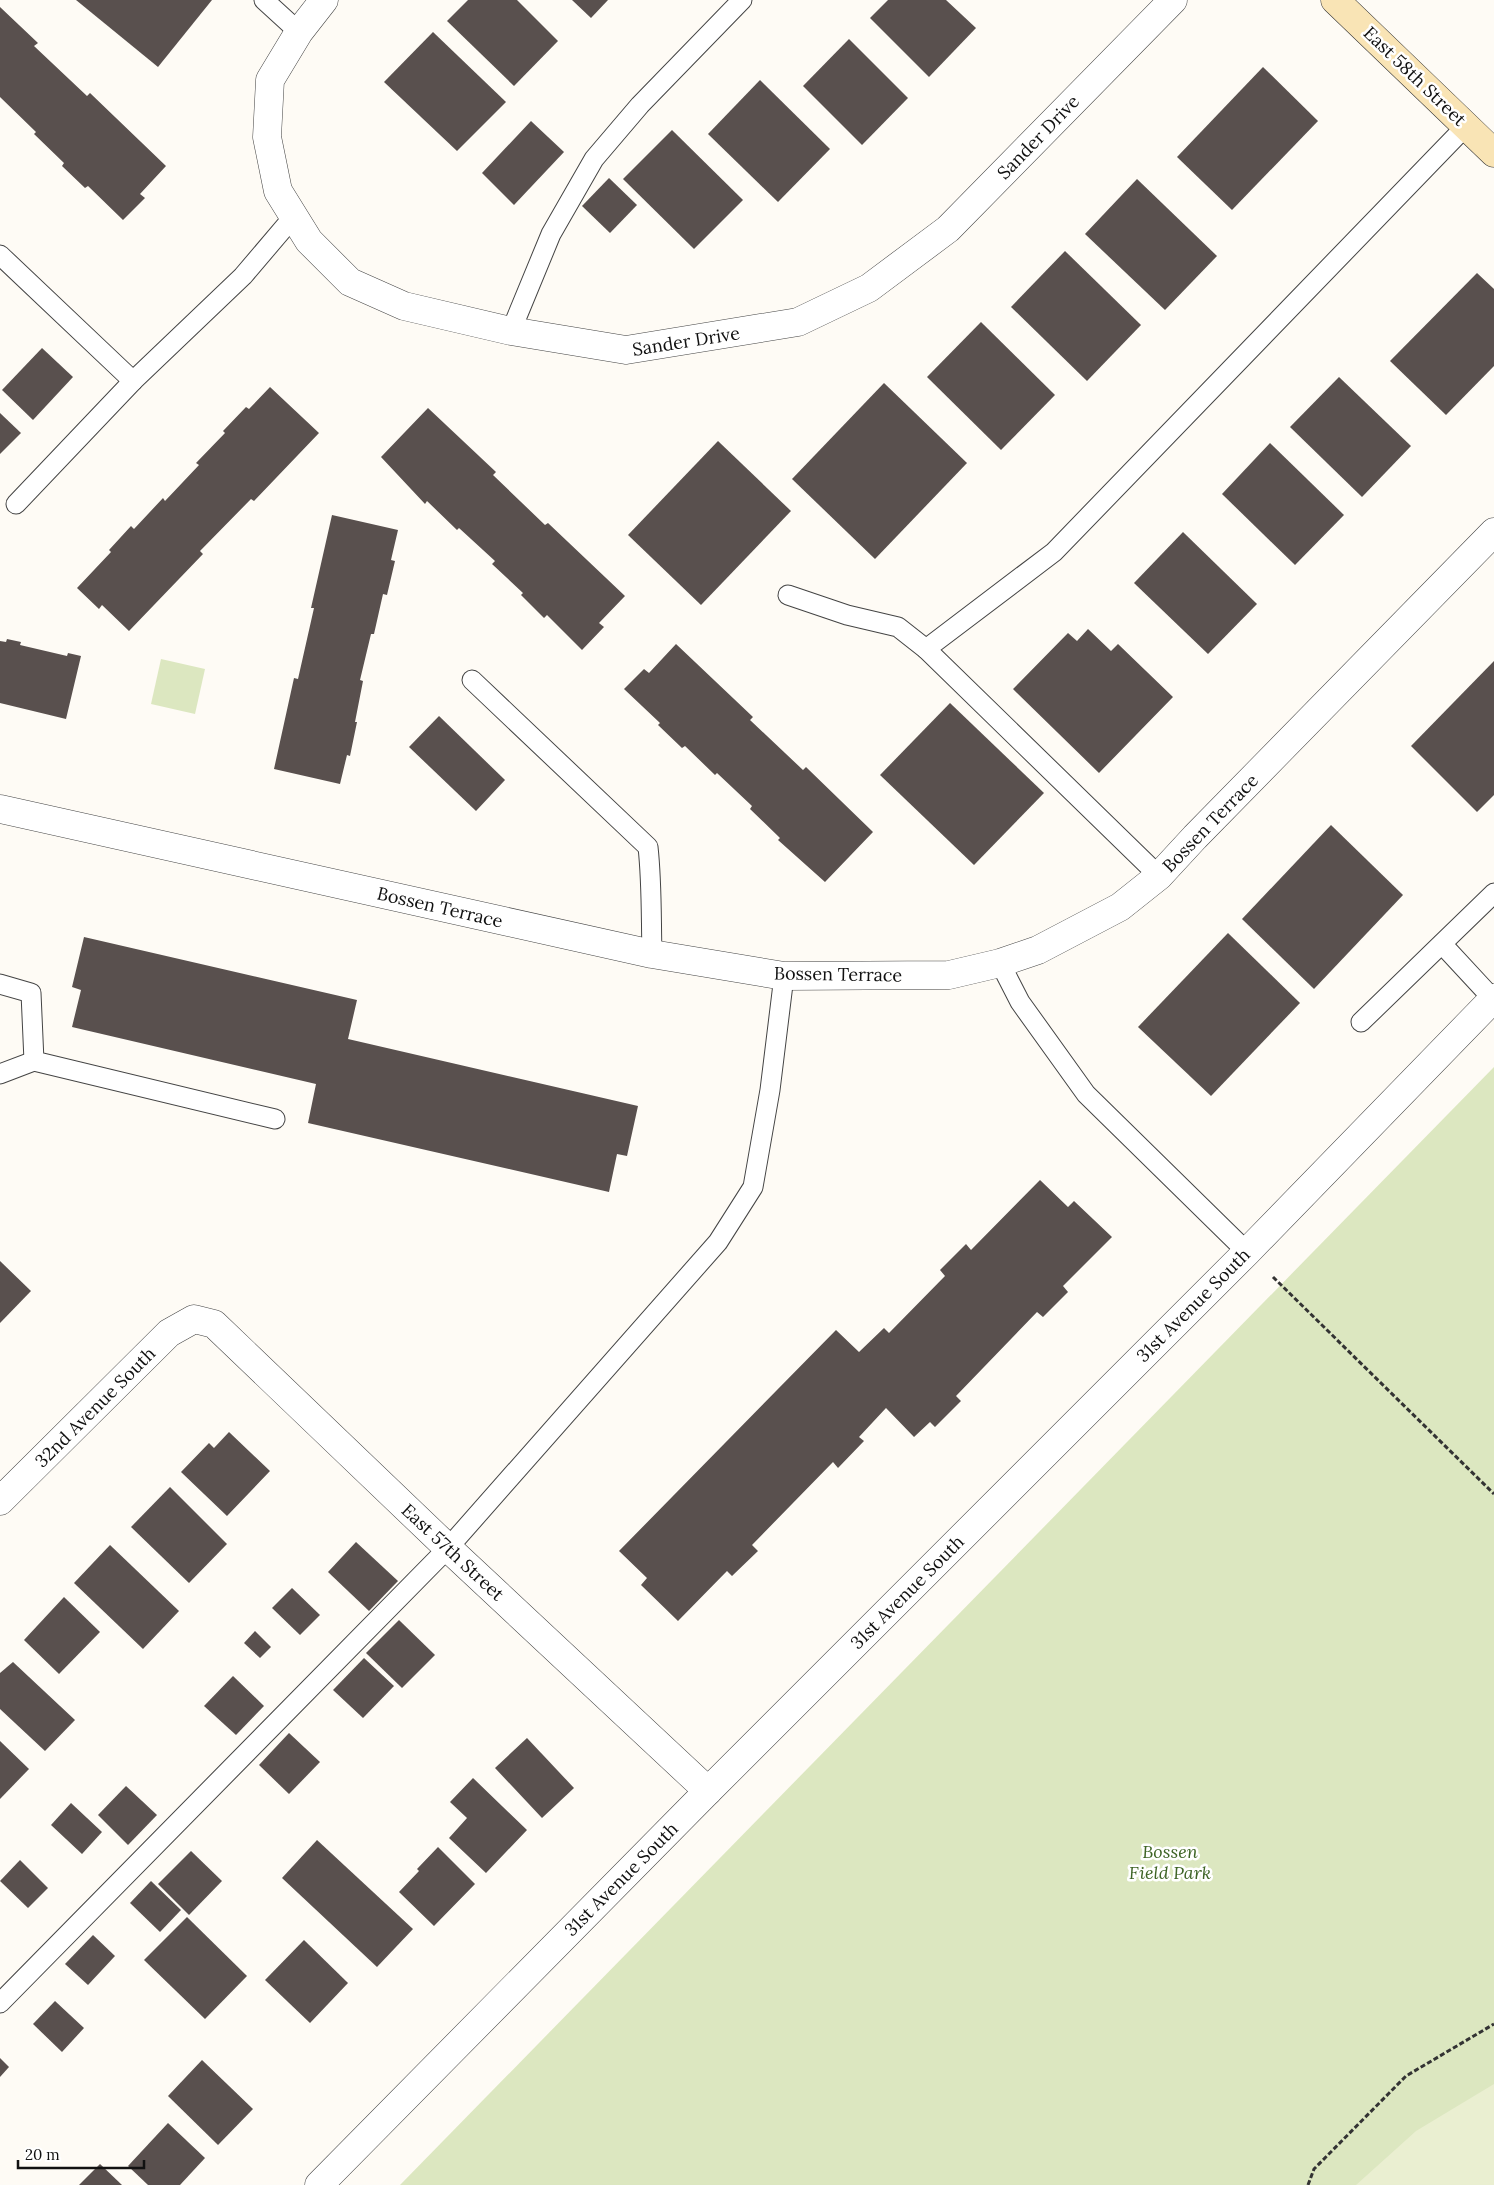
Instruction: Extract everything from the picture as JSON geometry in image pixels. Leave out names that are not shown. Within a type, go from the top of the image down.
[{"type":"street","name":"Sander Drive","points":[[324,0],[298,32],[270,80],[267,137],[278,191],[309,241],[350,282],[404,306],[511,331],[626,350],[798,322],[869,288],[948,229],[1173,0]]},
{"type":"street","name":"East 58th Street","points":[[1335,0],[1494,153]]},
{"type":"street","name":"Bossen Terrace","points":[[0,809],[652,954],[784,976],[949,975],[1000,964],[1038,950],[1120,907],[1159,876],[1494,532]]},
{"type":"street","name":"31st Avenue South","points":[[319,2185],[708,1790],[1247,1252],[1494,998]]},
{"type":"street","name":"East 57th Street","points":[[194,1319],[214,1324],[448,1548],[708,1790]]},
{"type":"street","name":"32nd Avenue South","points":[[0,1501],[168,1333],[194,1319]]},
{"type":"lane","points":[[264,0],[298,32]]},
{"type":"lane","points":[[511,331],[551,234],[594,159],[640,105],[742,0]]},
{"type":"lane","points":[[926,649],[1054,552],[1466,126]]},
{"type":"lane","points":[[16,504],[133,381],[243,276],[294,216]]},
{"type":"lane","points":[[0,255],[133,381]]},
{"type":"lane","points":[[788,595],[847,615],[898,627],[926,649],[1159,876]]},
{"type":"lane","points":[[472,680],[648,848],[651,878],[652,954]]},
{"type":"lane","points":[[1361,1022],[1494,893]]},
{"type":"lane","points":[[1442,944],[1494,998]]},
{"type":"lane","points":[[1000,964],[1020,1002],[1086,1094],[1247,1252]]},
{"type":"lane","points":[[0,2003],[448,1548],[718,1242],[753,1187],[770,1090],[784,976]]},
{"type":"lane","points":[[0,984],[31,993],[34,1061]]},
{"type":"lane","points":[[0,1074],[34,1061],[275,1119]]},
{"type":"path","points":[[1247,1252],[1494,1494]]},
{"type":"path","points":[[1308,2185],[1314,2169],[1406,2076],[1494,2024]]},
{"type":"green space","points":[[161,659],[205,669],[195,714],[151,704]]},
{"type":"green space","name":"Bossen Field Park","points":[[1494,1067],[1494,2185],[400,2185]]},
{"type":"green space","points":[[1494,2084],[1494,2185],[1356,2185],[1416,2131]]},
{"type":"building","points":[[76,0],[212,0],[158,67]]},
{"type":"building","points":[[468,0],[517,0],[558,41],[514,86],[447,21]]},
{"type":"building","points":[[572,0],[608,0],[591,18]]},
{"type":"building","points":[[888,0],[946,0],[976,28],[929,77],[870,18]]},
{"type":"building","points":[[0,7],[38,43],[34,46],[87,96],[90,93],[166,166],[140,194],[145,198],[123,220],[88,186],[85,188],[62,166],[64,163],[0,97]]},
{"type":"building","points":[[433,32],[506,102],[457,151],[384,82]]},
{"type":"building","points":[[849,39],[908,98],[862,145],[803,86]]},
{"type":"building","points":[[1263,67],[1318,121],[1232,210],[1177,157]]},
{"type":"building","points":[[760,80],[830,149],[778,202],[708,134]]},
{"type":"building","points":[[531,121],[564,152],[514,205],[482,173]]},
{"type":"building","points":[[672,130],[743,200],[694,249],[623,179]]},
{"type":"building","points":[[609,178],[637,205],[610,233],[582,206]]},
{"type":"building","points":[[1137,179],[1217,256],[1165,310],[1085,234]]},
{"type":"building","points":[[1065,251],[1141,325],[1087,381],[1011,307]]},
{"type":"building","points":[[1477,273],[1494,289],[1494,366],[1446,415],[1390,361]]},
{"type":"building","points":[[981,322],[1055,395],[1001,450],[927,377]]},
{"type":"building","points":[[42,348],[73,377],[33,420],[2,390]]},
{"type":"building","points":[[1339,377],[1411,446],[1362,497],[1290,427]]},
{"type":"building","points":[[884,383],[967,463],[875,559],[792,479]]},
{"type":"building","points":[[270,387],[319,433],[254,501],[251,499],[200,551],[203,554],[129,631],[102,605],[99,609],[77,588],[111,552],[109,550],[131,526],[134,529],[163,498],[165,501],[199,465],[196,463],[225,433],[223,431],[246,407],[249,409]]},
{"type":"building","points":[[428,408],[496,472],[493,475],[545,525],[548,523],[625,596],[599,623],[604,627],[582,650],[547,615],[544,618],[521,595],[523,593],[492,564],[495,561],[459,528],[457,530],[427,501],[425,504],[381,457]]},
{"type":"building","points":[[0,413],[21,433],[0,454]]},
{"type":"building","points":[[718,441],[791,511],[701,605],[628,535]]},
{"type":"building","points":[[1270,443],[1344,515],[1295,565],[1222,494]]},
{"type":"building","points":[[332,515],[398,530],[391,560],[395,561],[387,595],[383,594],[374,634],[371,634],[360,680],[363,681],[350,756],[347,755],[340,784],[274,769],[294,678],[298,679],[314,608],[311,608]]},
{"type":"building","points":[[1183,532],[1257,604],[1208,654],[1134,583]]},
{"type":"building","points":[[1088,629],[1111,651],[1118,644],[1173,697],[1099,773],[1013,689],[1068,633],[1077,641]]},
{"type":"building","points":[[7,639],[21,642],[20,645],[67,656],[68,653],[81,656],[66,719],[0,703],[0,641],[6,642]]},
{"type":"building","points":[[676,644],[753,717],[750,720],[803,770],[806,767],[873,832],[825,882],[778,840],[780,838],[750,809],[752,806],[717,773],[715,775],[685,746],[682,748],[658,725],[660,723],[624,689],[644,669],[649,673]]},
{"type":"building","points":[[1494,661],[1494,795],[1477,812],[1411,746]]},
{"type":"building","points":[[950,703],[1044,793],[974,865],[880,775]]},
{"type":"building","points":[[439,716],[505,780],[476,811],[409,747]]},
{"type":"building","points":[[1331,825],[1403,895],[1314,989],[1242,919]]},
{"type":"building","points":[[1228,933],[1300,1003],[1211,1096],[1138,1027]]},
{"type":"building","points":[[84,937],[357,1000],[348,1039],[638,1106],[627,1156],[617,1154],[609,1192],[308,1123],[316,1084],[72,1027],[81,990],[72,987]]},
{"type":"building","points":[[1040,1180],[1068,1207],[1074,1201],[1112,1237],[1063,1286],[1068,1292],[1043,1317],[1037,1312],[956,1396],[961,1401],[935,1427],[930,1422],[914,1437],[886,1408],[859,1437],[864,1441],[838,1468],[833,1462],[752,1545],[758,1551],[732,1576],[727,1571],[678,1621],[641,1585],[647,1578],[619,1551],[836,1330],[859,1352],[884,1328],[889,1333],[945,1276],[940,1270],[966,1244],[971,1250]]},
{"type":"building","points":[[0,1261],[31,1291],[0,1323]]},
{"type":"building","points":[[229,1432],[270,1471],[227,1516],[181,1472],[209,1443],[214,1448]]},
{"type":"building","points":[[170,1487],[227,1544],[189,1583],[131,1527]]},
{"type":"building","points":[[356,1542],[398,1581],[369,1611],[328,1572]]},
{"type":"building","points":[[110,1545],[179,1611],[143,1649],[74,1583]]},
{"type":"building","points":[[292,1588],[320,1615],[300,1635],[272,1608]]},
{"type":"building","points":[[64,1597],[100,1632],[59,1674],[24,1640]]},
{"type":"building","points":[[399,1620],[435,1655],[402,1688],[366,1653]]},
{"type":"building","points":[[255,1631],[271,1647],[260,1658],[244,1643]]},
{"type":"building","points":[[364,1658],[394,1686],[363,1718],[333,1690]]},
{"type":"building","points":[[13,1662],[75,1720],[45,1751],[0,1709],[0,1673]]},
{"type":"building","points":[[233,1676],[264,1706],[236,1735],[204,1706]]},
{"type":"building","points":[[289,1733],[320,1762],[289,1794],[259,1765]]},
{"type":"building","points":[[527,1738],[574,1788],[542,1818],[495,1768]]},
{"type":"building","points":[[0,1741],[29,1769],[0,1799]]},
{"type":"building","points":[[473,1778],[527,1830],[486,1873],[449,1838],[467,1818],[450,1802]]},
{"type":"building","points":[[126,1786],[157,1815],[128,1845],[98,1815]]},
{"type":"building","points":[[71,1803],[102,1832],[82,1854],[51,1825]]},
{"type":"building","points":[[317,1840],[413,1929],[377,1967],[282,1878]]},
{"type":"building","points":[[438,1847],[475,1884],[434,1926],[399,1892]]},
{"type":"building","points":[[191,1851],[222,1881],[189,1915],[158,1884]]},
{"type":"building","points":[[20,1860],[48,1888],[28,1908],[0,1881]]},
{"type":"building","points":[[151,1881],[181,1910],[160,1932],[130,1903]]},
{"type":"building","points":[[187,1917],[247,1976],[205,2019],[144,1960]]},
{"type":"building","points":[[93,1935],[115,1956],[88,1985],[65,1964]]},
{"type":"building","points":[[304,1940],[348,1983],[310,2023],[265,1980]]},
{"type":"building","points":[[55,2001],[84,2028],[62,2052],[33,2024]]},
{"type":"building","points":[[0,2058],[9,2067],[0,2077]]},
{"type":"building","points":[[202,2060],[253,2109],[218,2145],[168,2096]]},
{"type":"building","points":[[168,2123],[205,2158],[180,2185],[148,2185],[128,2166]]},
{"type":"building","points":[[100,2164],[122,2185],[79,2185]]}]
